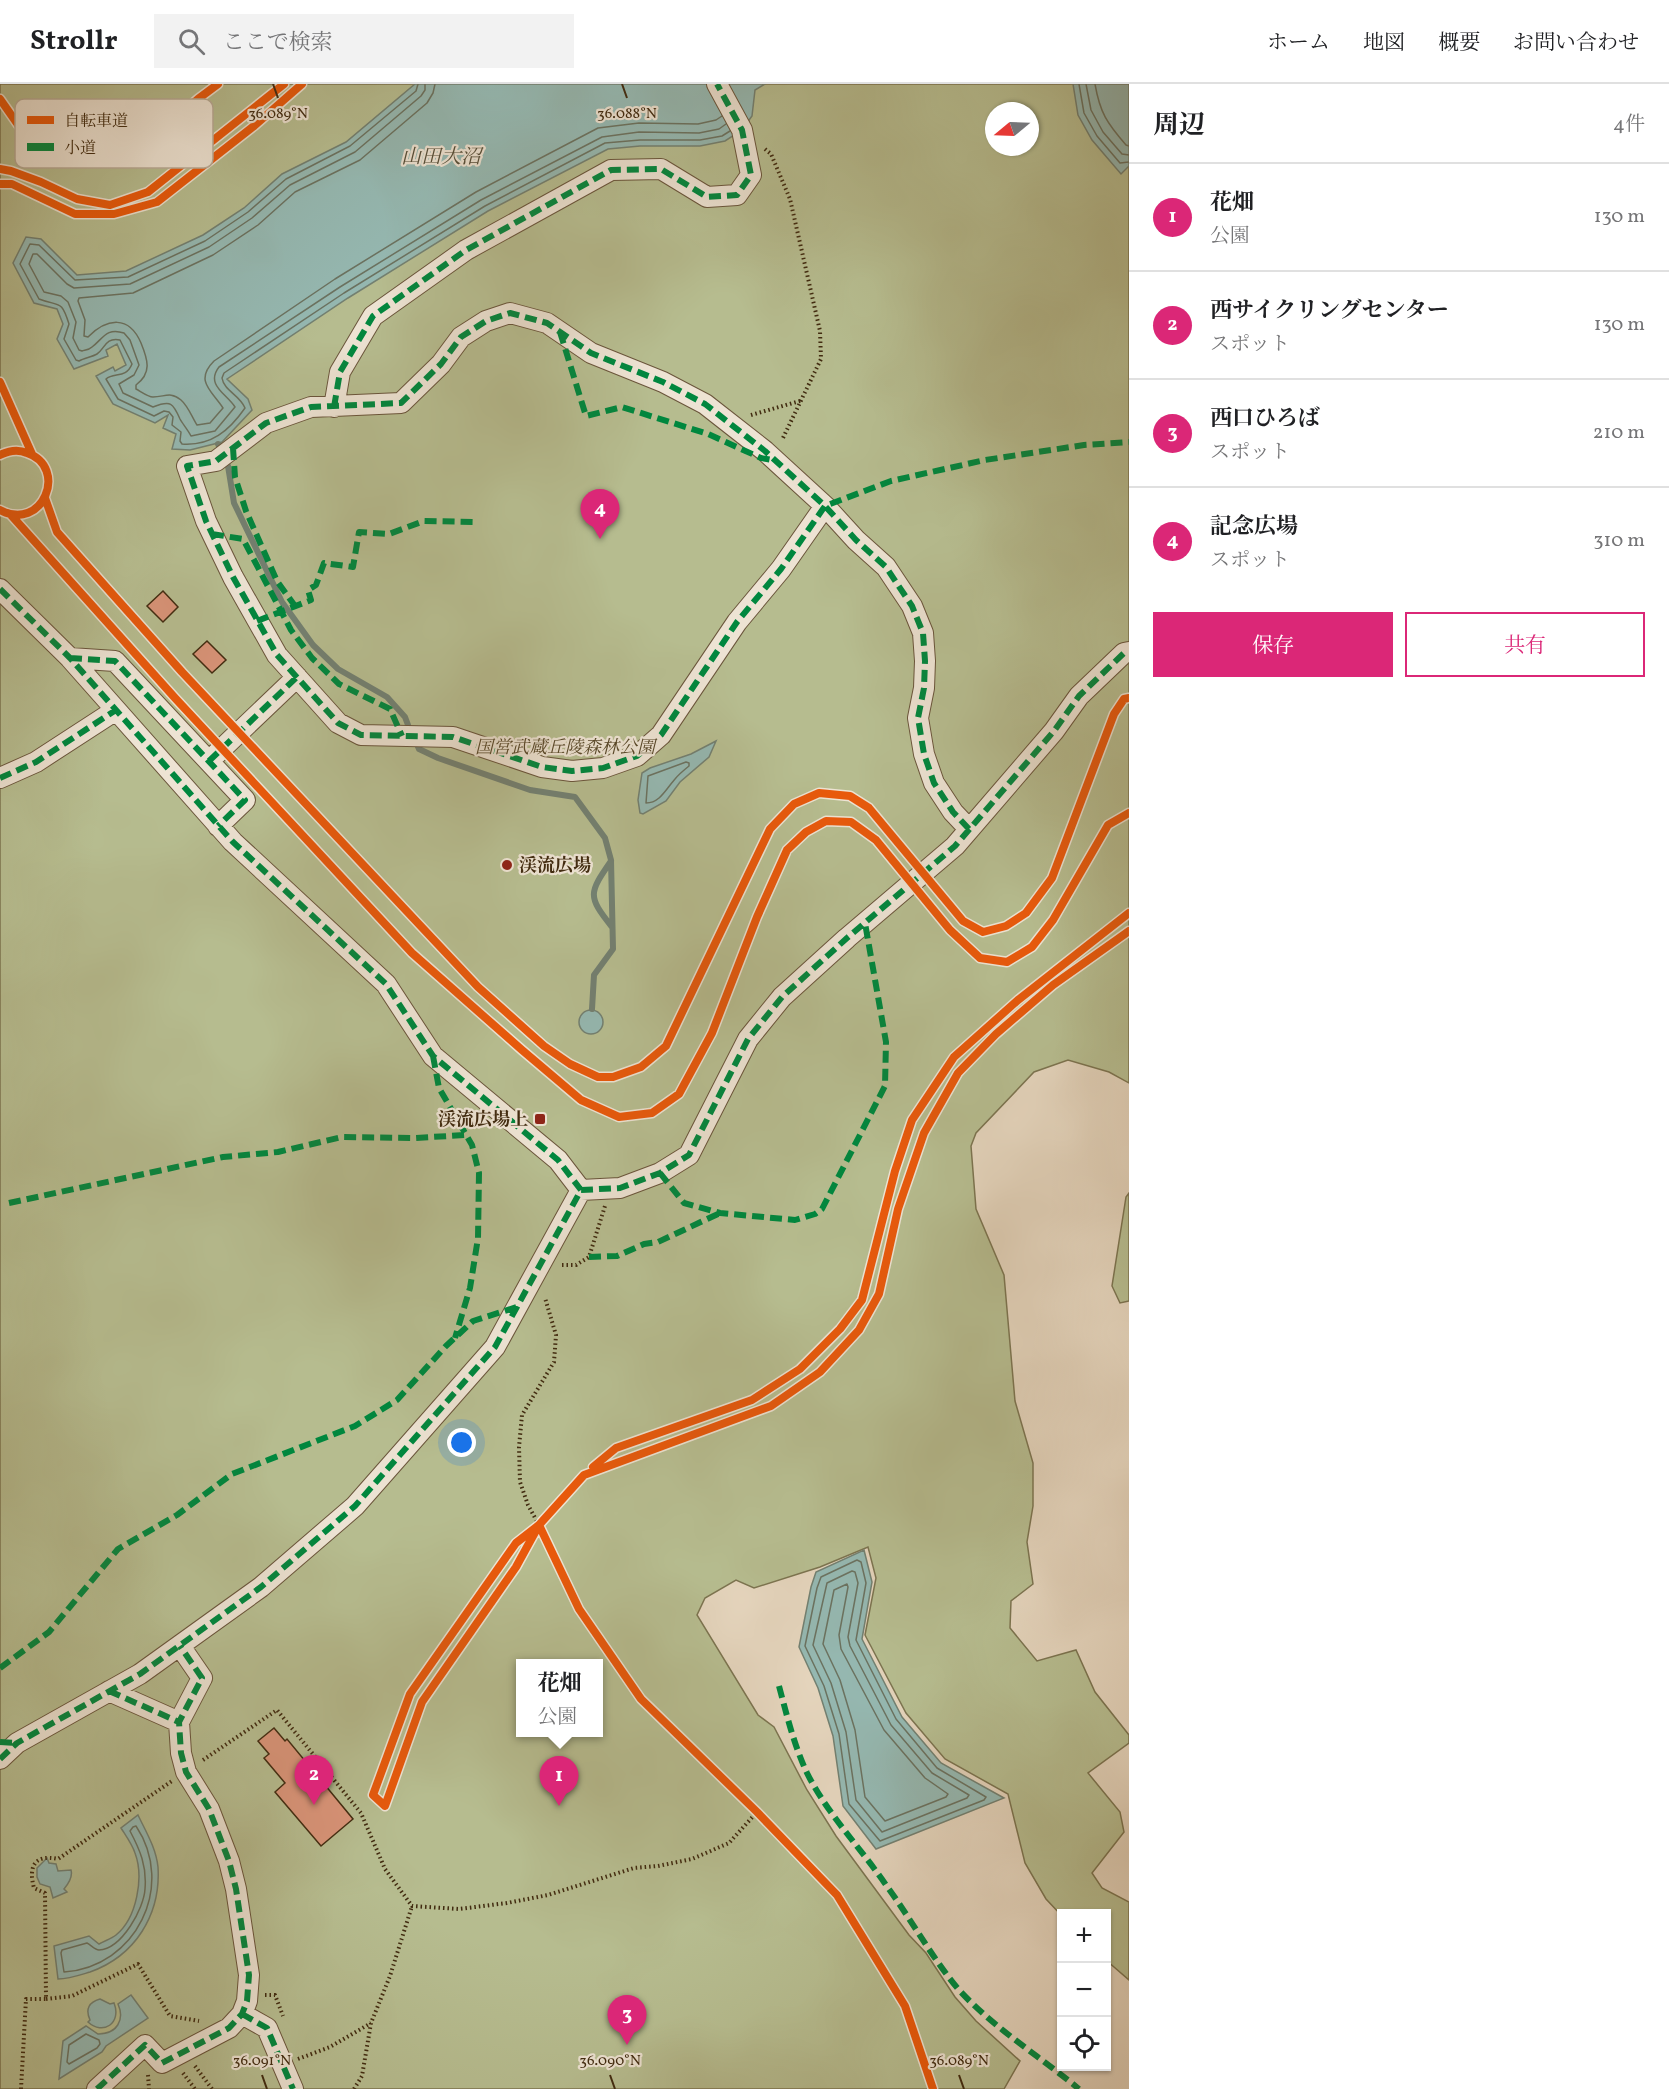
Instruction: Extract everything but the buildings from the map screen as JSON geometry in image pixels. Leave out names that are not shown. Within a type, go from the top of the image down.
[{"type":"street","points":[[334,406],[340,372],[373,316],[466,250],[611,170],[661,168],[707,197],[737,195],[751,175],[742,130],[717,84]]},
{"type":"street","points":[[825,506],[781,569],[737,622],[660,735],[637,756],[603,768],[572,771],[542,767],[453,737],[361,735],[338,723],[277,655],[233,577],[206,521],[187,466],[223,456],[266,423],[311,408],[401,404],[441,364],[461,337],[486,321],[510,313],[547,323],[591,353],[663,382],[705,404],[765,452],[825,506],[856,540],[886,567],[912,606],[922,633],[924,688],[918,718],[924,753],[934,783],[952,812],[969,829]]},
{"type":"street","points":[[0,589],[70,658],[233,842],[386,984],[433,1056],[558,1160],[581,1190]]},
{"type":"street","points":[[581,1190],[620,1188],[660,1173],[689,1155],[748,1039],[782,997],[956,846],[1054,731],[1079,696],[1124,653],[1129,651]]},
{"type":"street","points":[[70,658],[115,661],[245,800],[218,826]]},
{"type":"street","points":[[209,761],[297,677]]},
{"type":"street","points":[[0,778],[36,762],[116,710]]},
{"type":"street","points":[[0,1759],[8,1742],[110,1691],[140,1674],[180,1646],[261,1587],[355,1506],[495,1347],[581,1190]]},
{"type":"street","points":[[97,2089],[145,2045],[162,2063],[236,2021],[247,2001],[249,1975],[236,1889],[229,1861],[209,1809],[186,1772],[181,1753],[179,1722],[202,1678],[180,1646]]},
{"type":"street","points":[[110,1691],[179,1722]]},
{"type":"street","points":[[236,2021],[267,2028],[293,2089]]},
{"type":"path","points":[[771,154],[790,199],[820,331],[821,359],[772,460]]},
{"type":"path","points":[[727,422],[800,401]]},
{"type":"path","points":[[544,1535],[528,1505],[520,1482],[519,1447],[522,1415],[554,1362],[556,1335],[537,1270],[576,1265],[589,1257],[610,1188]]},
{"type":"path","points":[[533,1532],[547,1517]]},
{"type":"path","points":[[46,1999],[45,1893],[34,1888],[32,1881],[32,1868],[36,1861],[46,1856],[58,1859],[277,1710],[361,1813],[385,1869],[412,1906]]},
{"type":"path","points":[[749,1804],[765,1820]]},
{"type":"path","points":[[412,1906],[459,1909],[507,1903],[548,1895],[634,1868],[692,1859],[729,1843],[757,1812]]},
{"type":"path","points":[[354,2089],[362,2076],[371,2023],[390,1976],[412,1906]]},
{"type":"path","points":[[21,2089],[26,1999],[72,1996],[138,1964],[170,2016],[236,2021]]},
{"type":"path","points":[[284,2064],[330,2047],[371,2023]]},
{"type":"path","points":[[184,2051],[212,2089]]},
{"type":"green space","name":"国営武蔵丘陵森林公園","points":[[0,84],[1129,84],[1129,1083],[1109,1072],[1068,1060],[1034,1072],[976,1133],[971,1146],[976,1209],[1004,1275],[1015,1401],[1033,1463],[1033,1506],[1027,1542],[1033,1584],[1011,1601],[1010,1628],[1037,1661],[1076,1650],[1095,1692],[1129,1735],[1129,1743],[1088,1773],[1120,1812],[1124,1832],[1092,1873],[1102,1888],[1129,1902],[1129,1980],[1111,1964],[1111,1909],[1057,1911],[1046,1899],[1025,1863],[1008,1794],[945,1759],[906,1713],[865,1635],[876,1578],[868,1547],[820,1567],[754,1588],[736,1580],[705,1598],[697,1615],[758,1715],[774,1727],[807,1790],[836,1836],[909,1935],[926,1953],[955,1997],[976,2021],[1020,2061],[1004,2089],[0,2089]]},
{"type":"green space","points":[[1129,1193],[1129,1301],[1120,1303],[1112,1286],[1126,1197]]},
{"type":"water","name":"山田大沼","points":[[415,84],[765,84],[755,90],[752,116],[742,130],[725,141],[700,146],[640,146],[608,149],[488,211],[348,298],[227,379],[248,399],[252,410],[222,442],[190,450],[172,449],[176,434],[163,428],[168,415],[155,423],[113,404],[96,376],[113,367],[115,371],[126,365],[117,344],[106,350],[108,356],[74,369],[57,339],[63,324],[57,309],[34,303],[13,263],[26,237],[41,239],[77,275],[126,271],[203,235],[244,208],[282,174],[346,142]]},
{"type":"water","points":[[1073,84],[1129,84],[1129,166],[1121,174],[1092,140],[1078,115]]},
{"type":"water","points":[[716,741],[709,757],[680,782],[666,801],[643,814],[640,813],[638,800],[642,773],[691,754]]},
{"type":"water","points":[[591,1010],[600,1013],[603,1022],[600,1031],[591,1034],[582,1031],[579,1022],[582,1013]]},
{"type":"water","points":[[864,1550],[872,1582],[862,1639],[902,1717],[941,1763],[1004,1798],[876,1849],[843,1806],[833,1736],[818,1688],[799,1647],[816,1572]]},
{"type":"water","points":[[138,1815],[153,1847],[158,1867],[158,1885],[150,1917],[142,1932],[120,1956],[90,1972],[58,1979],[54,1946],[89,1936],[99,1944],[112,1938],[123,1928],[134,1908],[137,1897],[138,1863],[134,1850],[121,1828]]},
{"type":"water","points":[[47,1858],[49,1863],[56,1864],[58,1871],[71,1870],[70,1880],[64,1889],[67,1892],[53,1898],[50,1887],[40,1884],[37,1877],[37,1868]]},
{"type":"water","points":[[131,1995],[148,2018],[106,2046],[102,2052],[59,2079],[63,2041],[86,2026],[98,2034],[115,2029],[121,2015],[118,2004]]},
{"type":"water","points":[[100,1999],[110,2004],[114,2003],[116,2010],[110,2025],[100,2028],[88,2022],[90,2020],[88,2012],[89,2006]]},
{"type":"waterway","points":[[218,444],[228,466],[234,503],[282,602],[313,645],[338,669],[387,697],[405,717],[408,725]]},
{"type":"waterway","points":[[416,742],[419,749],[438,758],[530,790],[575,797],[605,838],[611,860],[613,949],[594,975],[592,1009]]},
{"type":"waterway","points":[[611,861],[598,880],[594,894],[598,908],[612,927]]},
{"type":"marked path","points":[[334,407],[340,372],[373,316],[466,250],[611,170],[661,169],[707,197],[737,195],[751,175],[742,130],[717,84]]},
{"type":"marked path","points":[[969,829],[953,812],[934,783],[924,754],[918,718],[924,688],[923,633],[912,606],[886,567],[856,540],[825,506],[765,451],[705,404],[663,382],[591,353],[547,323],[510,313],[486,321],[461,337],[441,364],[401,403],[311,407],[266,423],[216,461],[187,466],[206,521],[233,577],[277,655],[338,723],[361,735],[453,737],[542,767],[572,771],[603,768],[637,756],[661,735],[737,622],[781,569],[825,506],[891,481],[985,460],[1084,445],[1129,442]]},
{"type":"marked path","points":[[560,332],[586,416],[622,407],[708,434],[761,458],[772,460]]},
{"type":"marked path","points":[[233,448],[235,477],[246,511],[277,581],[295,606]]},
{"type":"marked path","points":[[257,621],[311,600],[308,590],[316,585],[324,563],[353,567],[359,532],[389,534],[424,521],[475,522]]},
{"type":"marked path","points":[[212,534],[243,539],[291,630],[312,658],[339,684],[390,709],[402,736]]},
{"type":"marked path","points":[[0,589],[70,658],[233,842],[386,984],[433,1056],[558,1160],[581,1190]]},
{"type":"marked path","points":[[581,1190],[620,1188],[660,1173],[689,1155],[748,1039],[782,997],[955,846],[1054,731],[1079,696],[1124,653],[1129,652]]},
{"type":"marked path","points":[[70,658],[115,661],[245,800],[218,826]]},
{"type":"marked path","points":[[209,761],[297,677]]},
{"type":"marked path","points":[[0,778],[36,762],[116,710]]},
{"type":"marked path","points":[[660,1173],[684,1203],[720,1213],[795,1220],[815,1214],[822,1209],[885,1086],[886,1042],[865,923]]},
{"type":"marked path","points":[[433,1056],[439,1088],[472,1145],[479,1173],[478,1238],[470,1288],[455,1338]]},
{"type":"marked path","points":[[9,1203],[223,1157],[278,1152],[342,1137],[415,1138],[465,1135]]},
{"type":"marked path","points":[[0,1759],[17,1743],[140,1674],[261,1587],[355,1506],[495,1347],[581,1190]]},
{"type":"marked path","points":[[589,1257],[617,1256],[644,1244],[658,1242],[720,1213]]},
{"type":"marked path","points":[[0,1668],[49,1632],[118,1549],[177,1515],[232,1474],[355,1426],[397,1400],[446,1346],[473,1321],[517,1307]]},
{"type":"marked path","points":[[97,2089],[145,2045],[162,2063],[229,2028],[242,2014],[247,2001],[249,1975],[236,1889],[229,1861],[209,1809],[186,1772],[181,1753],[179,1722],[202,1678],[180,1646]]},
{"type":"marked path","points":[[779,1686],[798,1752],[815,1788],[834,1817],[876,1871],[949,1978],[987,2017],[1079,2089]]},
{"type":"marked path","points":[[109,1691],[179,1722]]},
{"type":"marked path","points":[[0,1742],[17,1743]]},
{"type":"marked path","points":[[242,2014],[267,2028],[293,2089]]},
{"type":"cycle path","points":[[198,99],[218,84]]},
{"type":"cycle path","points":[[213,140],[284,84]]},
{"type":"cycle path","points":[[213,158],[302,84]]},
{"type":"cycle path","points":[[0,99],[15,120]]},
{"type":"cycle path","points":[[0,169],[41,182],[77,199],[110,205],[148,192],[178,168]]},
{"type":"cycle path","points":[[0,184],[12,184],[75,214],[114,214],[157,202],[200,168]]},
{"type":"cycle path","points":[[0,382],[32,454]]},
{"type":"cycle path","points":[[0,455],[20,451],[40,460],[47,471],[48,483],[39,506],[28,513],[15,515],[0,510]]},
{"type":"cycle path","points":[[45,498],[57,532],[182,672],[478,987],[544,1046],[570,1064],[598,1077],[613,1077],[641,1067],[666,1046],[770,829],[794,804],[819,793],[850,796],[869,808],[963,921],[983,932],[1006,926],[1026,913],[1052,878],[1114,714],[1124,699],[1129,698]]},
{"type":"cycle path","points":[[11,515],[175,698],[412,953],[581,1100],[619,1117],[652,1113],[679,1094],[712,1033],[757,917],[787,850],[806,832],[826,821],[851,822],[876,840],[950,930],[980,958],[1007,962],[1032,947],[1053,920],[1108,825],[1129,813]]},
{"type":"cycle path","points":[[593,1467],[616,1448],[752,1400],[800,1369],[840,1329],[862,1300],[895,1171],[912,1120],[954,1057],[1018,1000],[1129,913]]},
{"type":"cycle path","points":[[539,1525],[516,1567],[422,1702],[385,1806],[373,1795],[410,1694],[516,1543],[539,1525],[584,1475],[771,1406],[820,1372],[859,1330],[879,1294],[898,1209],[924,1133],[958,1073],[996,1034],[1053,985],[1129,931]]},
{"type":"cycle path","points":[[539,1525],[579,1609],[641,1699],[757,1812],[837,1895],[905,2006],[933,2089]]},
{"type":"place","name":"記念広場","points":[[600,539]]},
{"type":"place","name":"渓流広場","points":[[507,865]]},
{"type":"place","name":"渓流広場上","points":[[540,1119]]},
{"type":"place","name":"西サイクリングセンター","points":[[314,1805]]},
{"type":"place","name":"花畑","points":[[559,1806]]},
{"type":"place","name":"西口ひろば","points":[[627,2045]]}]
